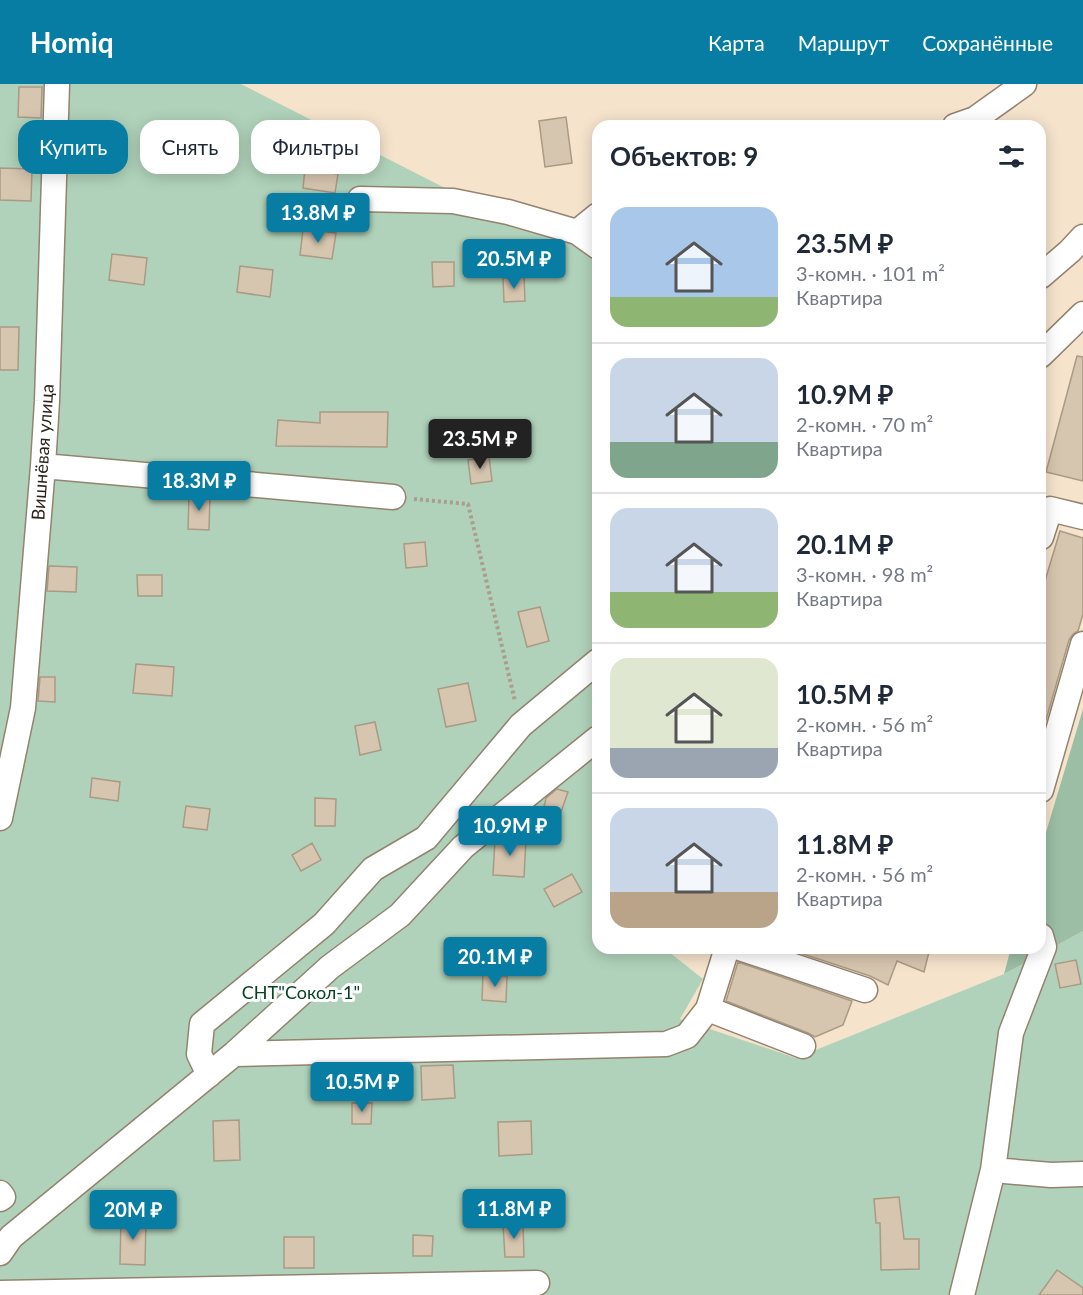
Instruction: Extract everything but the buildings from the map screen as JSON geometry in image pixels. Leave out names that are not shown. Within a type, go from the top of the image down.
[{"type":"street","name":"Вишнёвая улица","points":[[0,818],[22,708],[43,466],[57,84]]},
{"type":"street","points":[[972,120],[1024,84]]},
{"type":"street","points":[[360,200],[453,201],[508,212],[577,232],[592,243]]},
{"type":"street","points":[[577,232],[592,220]]},
{"type":"street","points":[[1046,272],[1083,237]]},
{"type":"street","points":[[1046,350],[1083,314]]},
{"type":"street","points":[[43,466],[393,498]]},
{"type":"street","points":[[1046,521],[1050,509],[1083,517]]},
{"type":"street","points":[[1046,773],[1083,644]]},
{"type":"street","points":[[209,1075],[199,1054],[202,1024],[324,924],[373,869],[426,838],[521,725],[592,666]]},
{"type":"street","points":[[0,1253],[11,1237],[234,1054],[330,967],[400,915],[463,847],[592,743]]},
{"type":"street","points":[[234,1054],[666,1044],[687,1036],[708,1009],[725,954]]},
{"type":"street","points":[[758,954],[865,990]]},
{"type":"street","points":[[962,1295],[993,1170],[1011,1033],[1038,954]]},
{"type":"street","points":[[708,1009],[803,1046]]},
{"type":"street","points":[[993,1170],[1051,1175],[1083,1174]]},
{"type":"street","points":[[0,1293],[537,1283]]},
{"type":"path","points":[[393,498],[468,504],[521,725]]},
{"type":"green space","name":"СНТ\"Сокол-1\"","points":[[0,84],[241,84],[312,120],[251,120],[251,174],[380,174],[380,155],[500,216],[592,238],[592,954],[672,954],[703,979],[680,1019],[796,1058],[1004,974],[1041,954],[1046,954],[1046,951],[1083,931],[1083,1295],[0,1295]]},
{"type":"green space","points":[[1083,709],[1083,931],[1046,951],[1046,832]]},
{"type":"green space","points":[[1009,954],[1041,954],[1004,974]]}]
